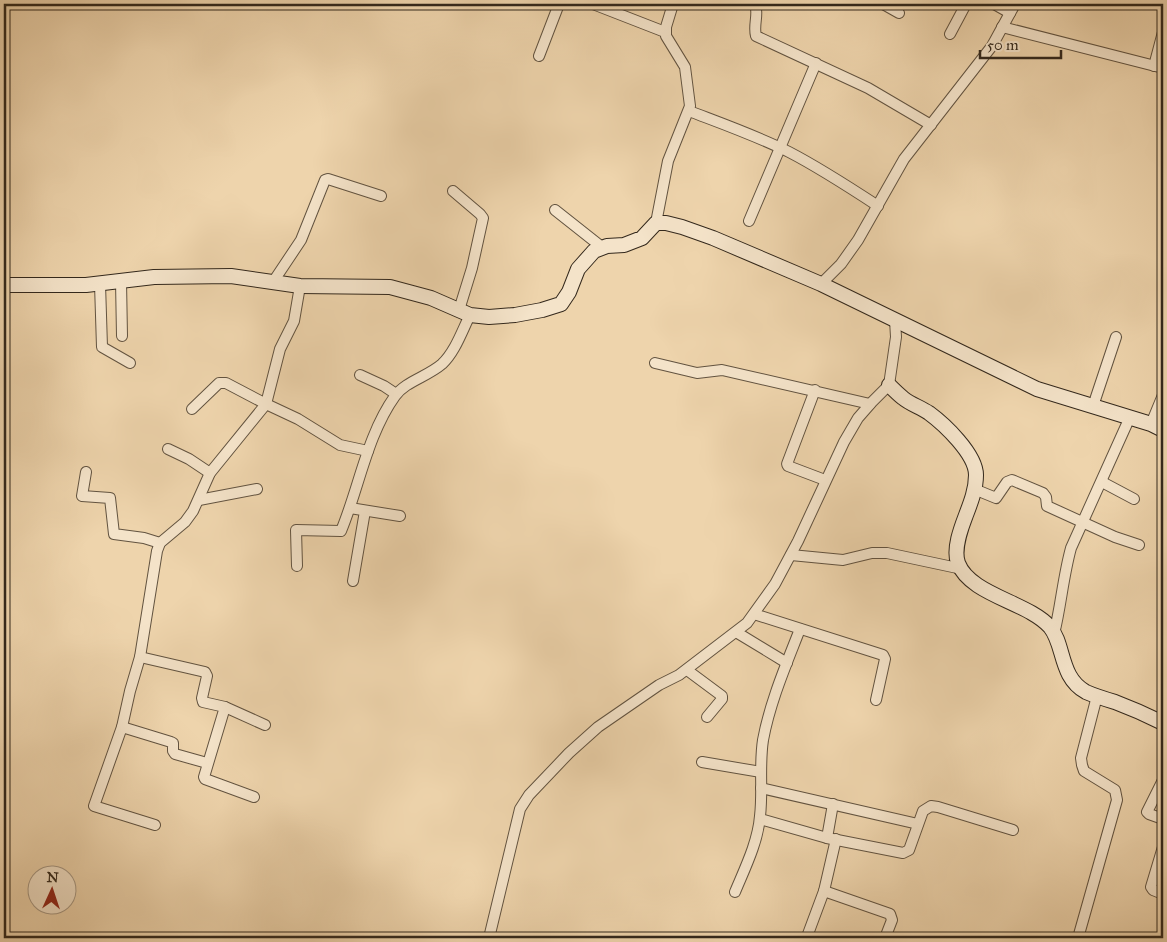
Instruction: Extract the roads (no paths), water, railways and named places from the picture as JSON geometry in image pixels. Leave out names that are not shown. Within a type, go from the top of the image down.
[{"type":"street","points":[[539,56],[559,4]]},
{"type":"street","points":[[593,4],[665,32]]},
{"type":"street","points":[[4,284],[86,285],[154,277],[231,276],[300,286],[390,287],[431,298],[465,312],[489,317],[515,315],[542,310],[560,304],[569,292],[578,269],[594,251],[624,245],[642,238],[656,222],[668,161],[689,111],[685,67],[668,41],[665,32],[674,4]]},
{"type":"street","points":[[755,4],[757,10],[756,36],[868,88],[931,125]]},
{"type":"street","points":[[883,4],[899,13]]},
{"type":"street","points":[[950,34],[966,4]]},
{"type":"street","points":[[821,284],[841,264],[878,206],[904,159],[992,46],[1012,8],[994,4]]},
{"type":"street","points":[[1163,4],[1163,15]]},
{"type":"street","points":[[1002,27],[1159,67],[1163,32]]},
{"type":"street","points":[[749,221],[816,63]]},
{"type":"street","points":[[689,111],[781,148],[825,172],[878,206]]},
{"type":"street","points":[[272,282],[301,240],[325,180],[381,196]]},
{"type":"street","points":[[297,566],[296,530],[340,532],[342,530],[368,451],[387,408],[401,389],[441,364],[456,345],[465,312],[483,218],[453,191]]},
{"type":"street","points":[[555,210],[603,248]]},
{"type":"street","points":[[656,222],[666,222],[712,238],[821,284],[1038,389],[1157,427],[1163,395]]},
{"type":"street","points":[[121,281],[122,336]]},
{"type":"street","points":[[100,284],[102,347],[130,363]]},
{"type":"street","points":[[155,825],[94,806],[122,727],[140,657],[149,591],[157,551],[160,543],[185,522],[199,500],[210,473],[266,404],[280,349],[294,321],[300,286]]},
{"type":"street","points":[[489,938],[520,810],[529,795],[598,727],[659,685],[687,670],[747,623],[754,614],[775,584],[791,555],[825,480],[858,418],[889,384],[896,338],[895,320]]},
{"type":"street","points":[[1093,406],[1116,337]]},
{"type":"street","points":[[655,363],[697,373],[722,370],[870,404]]},
{"type":"street","points":[[360,375],[396,394]]},
{"type":"street","points":[[192,409],[222,382],[298,419],[340,445],[368,451]]},
{"type":"street","points":[[889,384],[903,398],[928,413],[954,435],[969,455],[976,472],[974,489],[961,526],[956,552],[958,563],[966,576],[982,588],[1037,617],[1050,627],[1062,660],[1073,680],[1086,692],[1140,712],[1163,723]]},
{"type":"street","points":[[815,390],[787,464],[825,480]]},
{"type":"street","points":[[1054,634],[1071,548],[1130,417]]},
{"type":"street","points":[[168,449],[189,459],[210,473]]},
{"type":"street","points":[[86,472],[82,496],[110,498],[114,534],[144,538],[160,543]]},
{"type":"street","points":[[974,489],[996,498],[1007,482],[1012,480],[1044,493],[1047,506],[1114,537],[1139,545]]},
{"type":"street","points":[[1102,482],[1134,499]]},
{"type":"street","points":[[199,500],[257,489]]},
{"type":"street","points":[[350,508],[400,516]]},
{"type":"street","points":[[354,581],[366,511]]},
{"type":"street","points":[[791,555],[844,560],[872,553],[887,553],[962,569]]},
{"type":"street","points":[[754,614],[883,655],[885,659],[876,700]]},
{"type":"street","points":[[735,892],[756,837],[760,819],[763,743],[767,722],[800,629]]},
{"type":"street","points":[[736,632],[787,663]]},
{"type":"street","points":[[140,657],[205,672],[207,676],[202,700],[204,702],[225,707],[265,724]]},
{"type":"street","points":[[687,670],[722,696],[722,699],[707,717]]},
{"type":"street","points":[[1078,938],[1116,800],[1115,790],[1084,770],[1082,765],[1081,758],[1097,696]]},
{"type":"street","points":[[225,707],[207,763],[205,779],[254,797]]},
{"type":"street","points":[[122,727],[171,742],[173,743],[175,754],[207,763]]},
{"type":"street","points":[[702,762],[761,772]]},
{"type":"street","points":[[1163,780],[1147,812],[1163,819]]},
{"type":"street","points":[[761,788],[918,824]]},
{"type":"street","points":[[808,934],[824,890],[832,838],[833,804]]},
{"type":"street","points":[[760,819],[832,838],[903,853],[909,850],[923,810],[931,806],[1013,830]]},
{"type":"street","points":[[1163,847],[1151,886],[1153,890],[1163,894]]},
{"type":"street","points":[[824,890],[890,914],[892,920],[885,938]]}]
